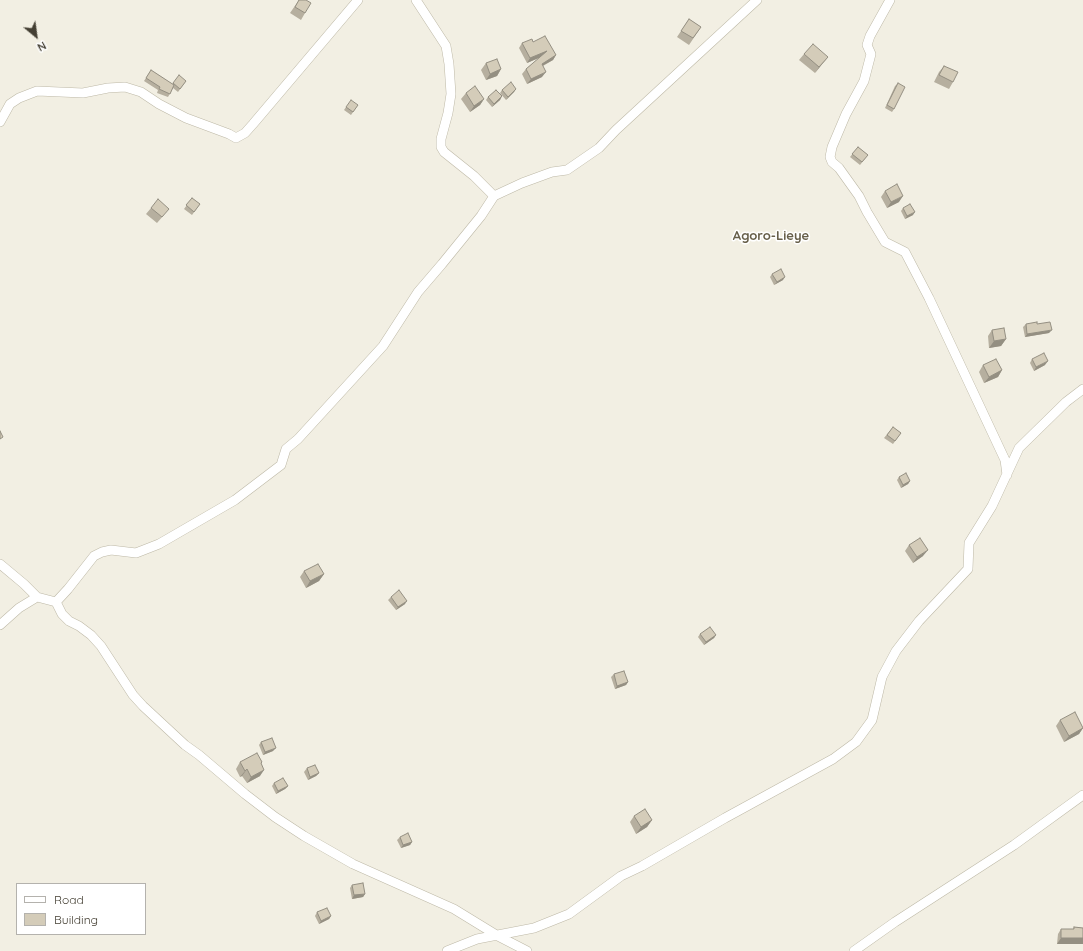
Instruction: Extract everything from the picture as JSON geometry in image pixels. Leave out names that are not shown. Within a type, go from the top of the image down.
[{"type":"street","points":[[0,122],[10,104],[19,98],[37,91],[83,93],[108,88],[125,87],[141,92],[159,104],[186,118],[236,138],[244,133],[253,124],[358,0]]},
{"type":"street","points":[[416,0],[446,46],[451,94],[441,139],[441,147],[444,152],[474,176],[494,196]]},
{"type":"street","points":[[56,602],[94,556],[111,550],[136,554],[159,544],[235,500],[281,465],[286,449],[298,439],[383,346],[418,292],[481,216],[494,196],[522,183],[552,172],[567,170],[599,148],[616,130],[757,0]]},
{"type":"street","points":[[890,0],[870,36],[867,45],[871,54],[864,81],[846,114],[836,137],[830,157],[832,162],[839,168],[859,196],[885,242],[905,252],[932,304],[1005,460],[1007,476]]},
{"type":"street","points":[[448,951],[477,939],[534,928],[569,914],[621,876],[642,866],[833,759],[856,742],[872,720],[882,677],[896,651],[919,621],[968,569],[969,543],[992,506],[1019,448],[1066,402],[1083,389]]},
{"type":"street","points":[[0,564],[37,597],[56,602],[62,614],[69,621],[91,635],[101,646],[132,695],[143,706],[185,745],[274,816],[304,836],[353,864],[454,909],[498,936],[527,951]]},
{"type":"street","points":[[0,625],[19,608],[37,597]]},
{"type":"street","points":[[854,951],[895,922],[1014,845],[1083,795]]},
{"type":"building","points":[[299,0],[306,0],[311,3],[305,13],[295,7]]},
{"type":"building","points":[[689,19],[701,27],[693,38],[681,31]]},
{"type":"building","points":[[545,36],[556,55],[542,64],[546,72],[531,79],[526,69],[547,51],[530,58],[522,43],[532,39],[533,42]]},
{"type":"building","points":[[813,44],[828,57],[819,67],[804,54]]},
{"type":"building","points":[[497,59],[501,69],[490,74],[486,63]]},
{"type":"building","points":[[944,66],[958,72],[953,82],[939,75]]},
{"type":"building","points":[[151,70],[174,85],[170,94],[159,89],[160,87],[146,78]]},
{"type":"building","points":[[179,75],[186,81],[180,89],[173,83]]},
{"type":"building","points":[[511,82],[516,89],[508,97],[502,90]]},
{"type":"building","points":[[898,83],[905,87],[894,109],[887,105]]},
{"type":"building","points":[[475,86],[484,99],[474,106],[466,93]]},
{"type":"building","points":[[496,90],[502,96],[494,104],[488,97]]},
{"type":"building","points":[[351,100],[358,105],[353,112],[346,107]]},
{"type":"building","points":[[858,147],[868,155],[862,162],[852,154]]},
{"type":"building","points":[[897,184],[903,196],[891,202],[885,191]]},
{"type":"building","points":[[192,198],[200,204],[194,212],[186,205]]},
{"type":"building","points":[[158,199],[169,209],[162,217],[151,208]]},
{"type":"building","points":[[910,204],[915,212],[907,216],[903,208]]},
{"type":"building","points":[[781,269],[785,277],[777,282],[772,274]]},
{"type":"building","points":[[1037,322],[1037,324],[1050,322],[1052,330],[1027,334],[1026,324]]},
{"type":"building","points":[[1004,328],[1006,339],[994,341],[992,330]]},
{"type":"building","points":[[1044,353],[1048,361],[1036,367],[1032,359]]},
{"type":"building","points":[[996,359],[1002,370],[989,377],[983,365]]},
{"type":"building","points":[[893,427],[901,433],[895,441],[887,435]]},
{"type":"building","points":[[0,431],[3,437],[0,439]]},
{"type":"building","points":[[906,473],[910,481],[903,485],[899,477]]},
{"type":"building","points":[[920,538],[928,550],[917,557],[909,545]]},
{"type":"building","points":[[318,564],[324,574],[310,581],[304,571]]},
{"type":"building","points":[[399,590],[407,601],[398,607],[391,597]]},
{"type":"building","points":[[710,627],[716,635],[706,642],[700,634]]},
{"type":"building","points":[[624,671],[628,682],[617,686],[614,674]]},
{"type":"building","points":[[1075,712],[1083,728],[1069,736],[1060,720]]},
{"type":"building","points":[[272,738],[276,748],[265,752],[261,742]]},
{"type":"building","points":[[257,753],[264,770],[251,777],[247,769],[245,771],[240,762]]},
{"type":"building","points":[[315,765],[319,773],[310,777],[307,768]]},
{"type":"building","points":[[283,778],[288,786],[278,791],[274,783]]},
{"type":"building","points":[[645,809],[652,820],[641,827],[634,816]]},
{"type":"building","points":[[408,833],[412,842],[403,845],[400,837]]},
{"type":"building","points":[[363,883],[365,894],[354,895],[352,885]]},
{"type":"building","points":[[327,908],[331,916],[321,921],[317,912]]},
{"type":"building","points":[[1074,927],[1083,928],[1083,938],[1061,938],[1061,929],[1074,929]]},
{"type":"district","name":"Agoro-Lieye","points":[[771,236]]}]
